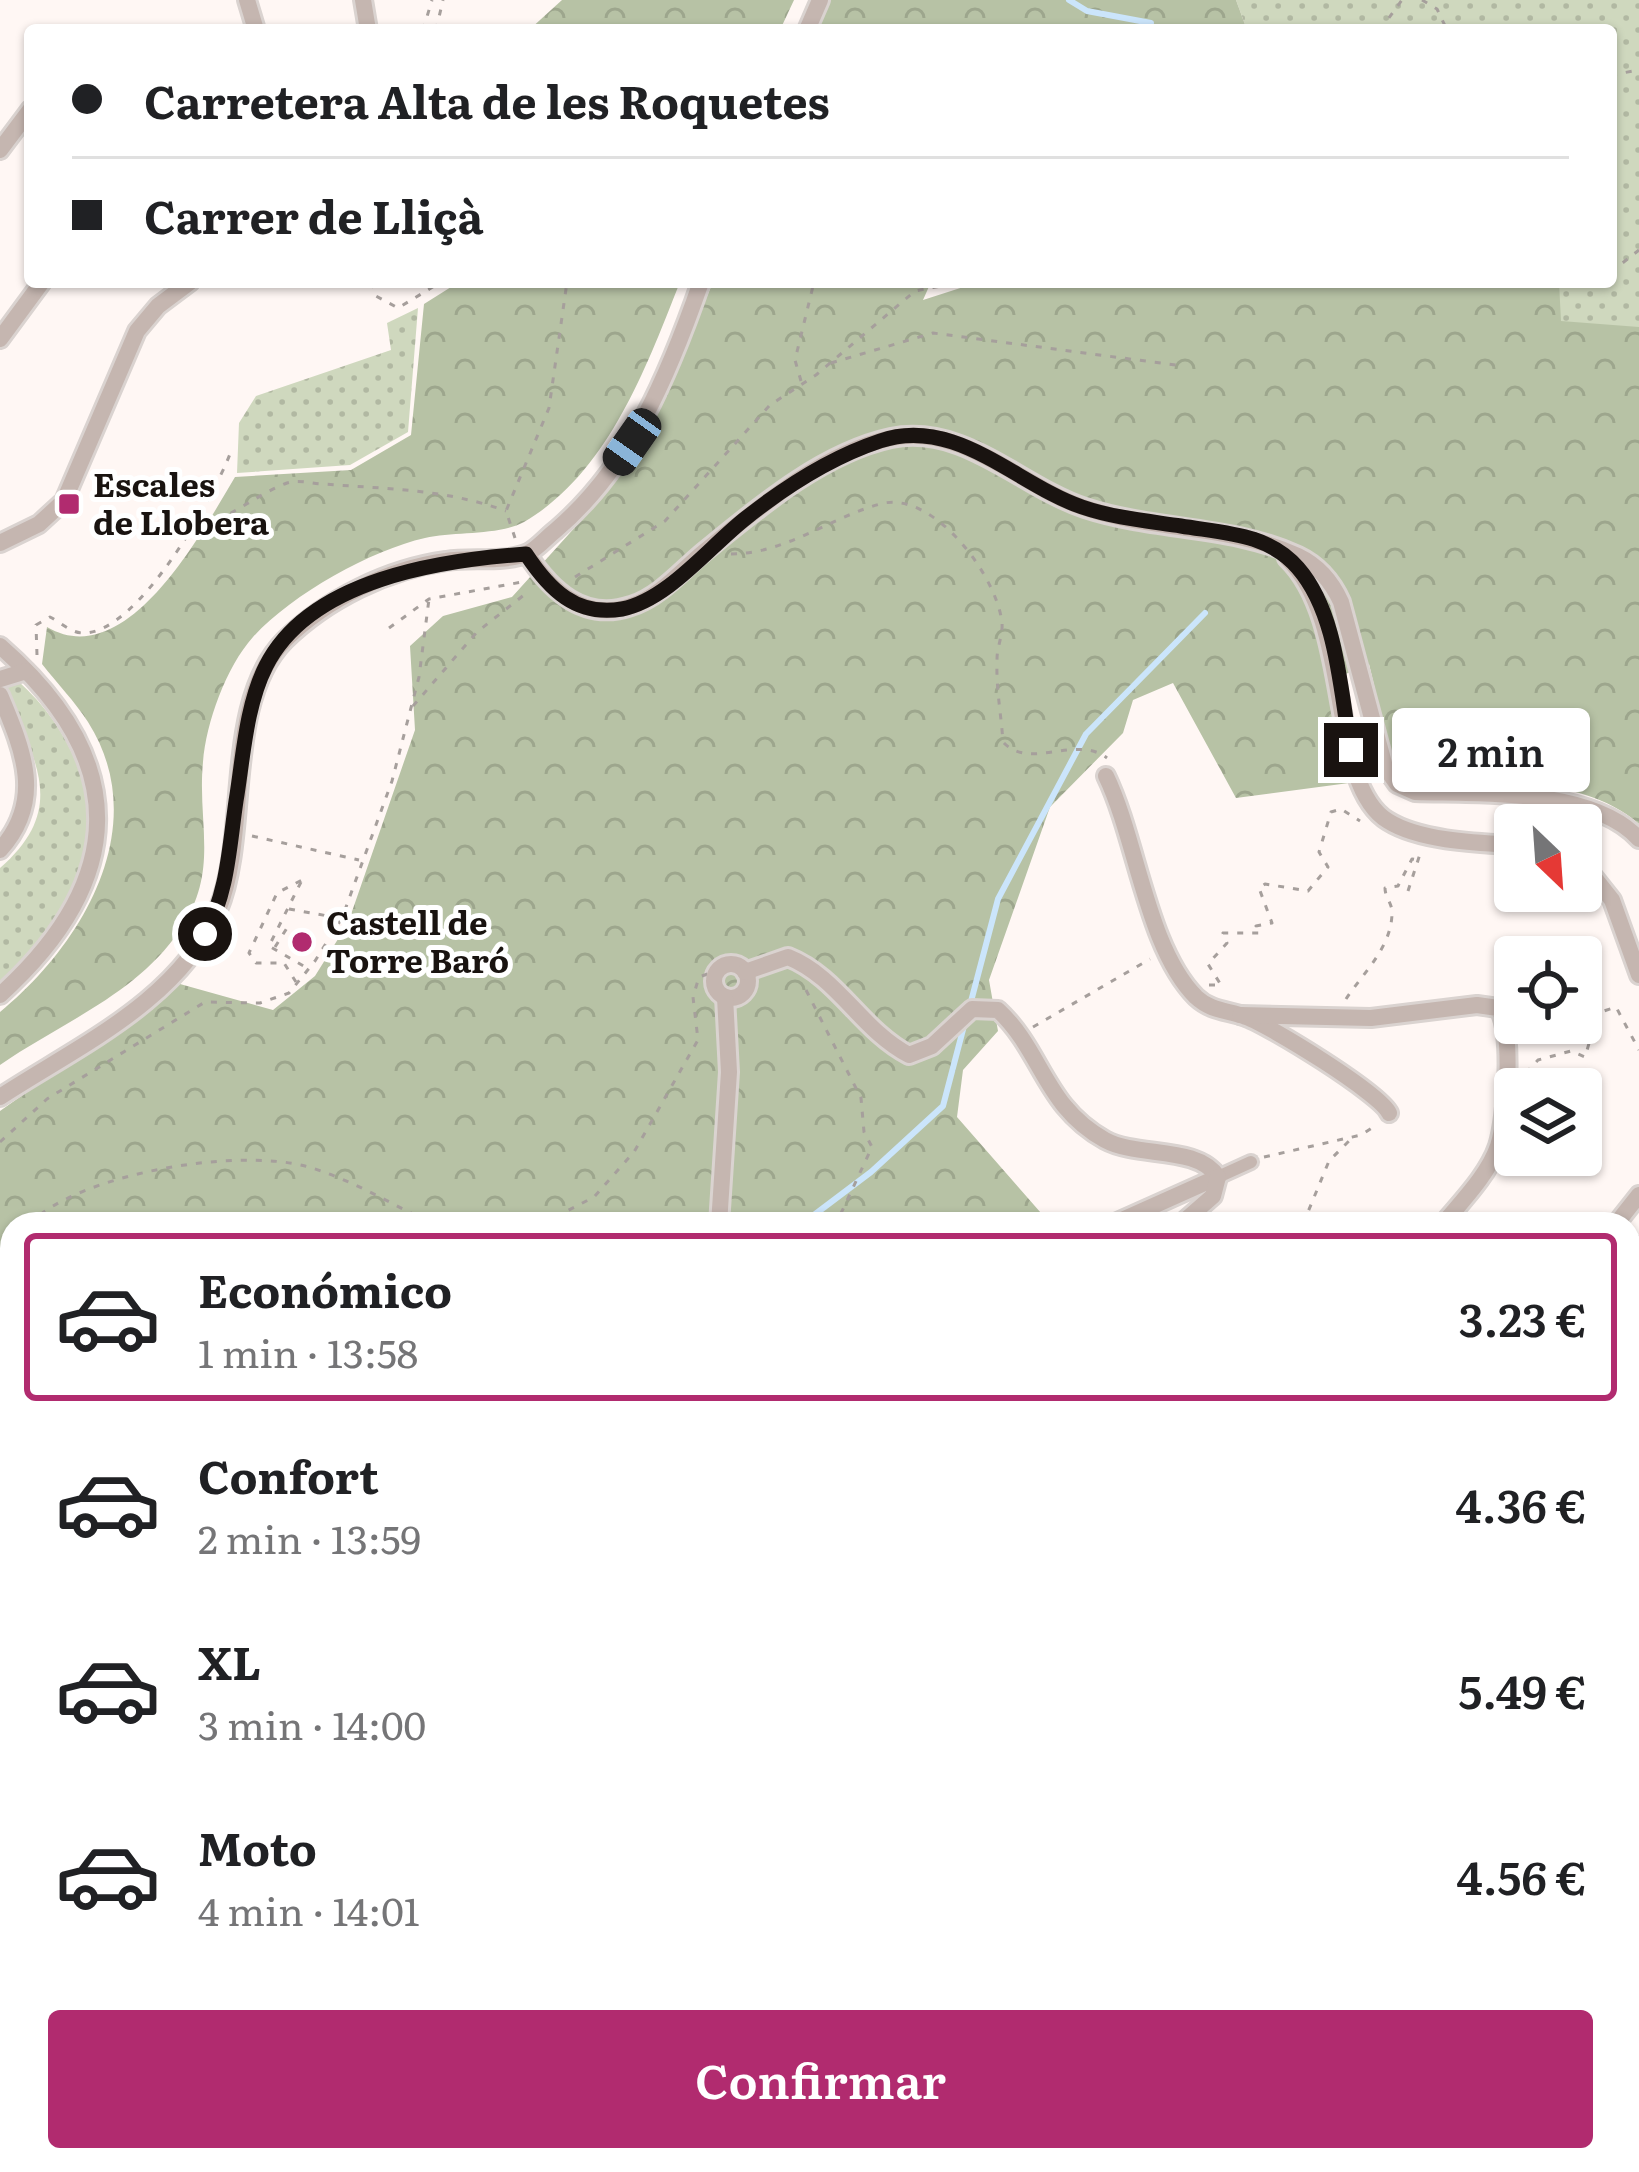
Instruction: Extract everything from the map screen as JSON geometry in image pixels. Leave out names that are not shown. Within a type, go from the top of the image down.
[{"type":"street","points":[[0,150],[24,118]]},
{"type":"street","points":[[0,339],[38,288]]},
{"type":"street","points":[[0,543],[39,524],[64,501],[137,332],[158,306],[182,288]]},
{"type":"street","points":[[0,1097],[109,1028],[170,980],[218,910],[263,670],[286,639],[333,604],[384,577],[521,548],[576,512],[632,442],[698,288]]},
{"type":"street","points":[[521,548],[551,589],[593,610],[619,609],[657,592],[804,478],[880,441],[910,436],[960,445],[1081,507],[1238,534],[1306,560],[1335,590],[1355,646],[1384,766],[1396,784],[1415,792],[1586,806],[1619,821],[1639,838]]},
{"type":"street","points":[[1282,553],[1300,570],[1321,612],[1361,792],[1383,819],[1426,832],[1494,842]]},
{"type":"street","points":[[0,646],[70,724],[86,757],[98,809],[98,834],[85,886],[69,918],[0,994]]},
{"type":"street","points":[[0,679],[26,671]]},
{"type":"street","points":[[0,695],[30,782],[19,825],[0,850]]},
{"type":"street","points":[[1106,776],[1166,949],[1186,985],[1209,1007],[1240,1015],[1346,1017],[1477,1005],[1498,1008],[1508,1021],[1499,1145],[1452,1212]]},
{"type":"street","points":[[1602,887],[1612,900],[1639,975]]},
{"type":"street","points":[[719,1212],[729,1072],[725,997],[714,985],[719,970],[732,965],[745,972],[788,957],[822,977],[880,1039],[909,1055],[932,1046],[972,1009],[998,1010],[1019,1034],[1048,1090],[1098,1136],[1142,1154],[1202,1162],[1218,1178]]},
{"type":"street","points":[[725,997],[744,991],[745,972]]},
{"type":"street","points":[[1240,1015],[1351,1078],[1384,1101],[1389,1113]]},
{"type":"street","points":[[1140,1212],[1251,1162]]},
{"type":"street","points":[[1195,1212],[1213,1196],[1218,1178]]},
{"type":"path","points":[[1422,0],[1437,9],[1445,24]]},
{"type":"path","points":[[374,288],[376,296],[398,308],[432,288]]},
{"type":"path","points":[[521,548],[506,512],[549,408],[566,288]]},
{"type":"path","points":[[802,382],[795,360],[813,288]]},
{"type":"path","points":[[551,589],[656,528],[770,405],[915,291],[930,288]]},
{"type":"path","points":[[829,363],[933,333],[1183,367]]},
{"type":"path","points":[[26,671],[38,654],[38,622],[50,617],[82,634],[106,626],[148,590],[230,454]]},
{"type":"path","points":[[188,530],[208,526],[224,512],[269,496],[283,484],[303,481],[403,485],[506,512]]},
{"type":"path","points":[[701,554],[770,550],[881,503],[916,503],[942,522],[996,600],[1002,625],[995,708],[1003,742],[1029,754],[1098,751],[1109,761],[1106,776]]},
{"type":"path","points":[[389,628],[430,599],[522,582]]},
{"type":"path","points":[[411,707],[477,632],[529,592]]},
{"type":"path","points":[[0,1142],[47,1099],[206,1002],[260,1003],[289,993],[309,970],[342,918],[392,782],[430,599]]},
{"type":"path","points":[[1209,1007],[1212,999],[1204,985],[1221,985],[1208,959],[1227,944],[1223,934],[1255,937],[1262,921],[1272,923],[1259,889],[1265,884],[1308,891],[1316,878],[1323,878],[1328,867],[1319,853],[1335,809],[1375,825],[1383,819]]},
{"type":"path","points":[[231,832],[361,860]]},
{"type":"path","points":[[1408,892],[1426,832]]},
{"type":"path","points":[[1346,1017],[1345,1001],[1373,964],[1388,933],[1393,910],[1385,888],[1398,886],[1412,859],[1418,860]]},
{"type":"path","points":[[297,983],[284,963],[256,963],[249,953],[277,893],[302,880],[269,946],[309,970]]},
{"type":"path","points":[[287,909],[342,918]]},
{"type":"path","points":[[274,949],[287,928]]},
{"type":"path","points":[[1019,1034],[1166,949]]},
{"type":"path","points":[[788,957],[861,1098],[864,1132],[872,1147],[842,1212]]},
{"type":"path","points":[[565,1212],[594,1197],[634,1152],[698,1040],[693,997],[699,976],[719,970]]},
{"type":"path","points":[[1538,1060],[1571,1051],[1585,1057],[1598,1013],[1616,1007],[1639,1049]]},
{"type":"path","points":[[1308,1212],[1329,1162],[1354,1136],[1389,1113]]},
{"type":"path","points":[[1251,1162],[1354,1136]]},
{"type":"path","points":[[42,1212],[53,1203],[115,1178],[260,1160],[332,1176],[408,1212]]},
{"type":"green space","points":[[562,0],[794,0],[783,24],[536,24]]},
{"type":"green space","points":[[828,0],[1236,0],[1245,24],[818,24]]},
{"type":"green space","points":[[1236,0],[1639,0],[1639,333],[1554,325],[1546,288],[1617,288],[1617,24],[1245,24]]},
{"type":"green space","points":[[449,288],[678,288],[621,416],[579,476],[553,501],[513,526],[425,538],[381,553],[310,590],[253,637],[226,679],[208,730],[202,785],[203,867],[200,887],[180,930],[120,990],[0,1065],[0,1012],[58,953],[81,918],[100,881],[111,842],[114,802],[107,762],[88,722],[42,664],[47,627],[77,636],[105,631],[133,615],[182,561],[235,477],[351,470],[411,435],[424,304]]},
{"type":"green space","points":[[710,288],[928,288],[923,300],[960,288],[1559,288],[1561,321],[1639,327],[1639,824],[1589,796],[1561,789],[1412,779],[1391,757],[1369,664],[1327,682],[1349,783],[1236,798],[1173,683],[1133,700],[1123,733],[1050,807],[989,980],[998,1031],[963,1070],[957,1117],[1040,1212],[0,1212],[0,1111],[180,984],[273,1010],[315,976],[348,923],[415,730],[410,646],[443,616],[512,597],[643,447]]},
{"type":"green space","points":[[418,308],[408,432],[350,465],[237,473],[239,423],[256,396],[391,350],[387,323]]},
{"type":"green space","points":[[18,681],[43,707],[78,767],[88,832],[71,899],[51,931],[0,985],[0,868],[35,824],[40,802],[34,759],[5,688]]},
{"type":"waterway","points":[[1069,0],[1087,11],[1151,23]]},
{"type":"waterway","points":[[969,1009],[998,899],[1086,734],[1205,613]]},
{"type":"waterway","points":[[818,1212],[871,1172],[943,1106],[965,1022]]},
{"type":"place","name":"Escales de Llobera","points":[[69,504]]},
{"type":"place","name":"Castell de Torre Baró","points":[[302,942]]},
{"type":"route","points":[[205,934],[226,882],[240,779],[263,670],[286,639],[333,604],[384,577],[418,566],[526,554],[551,589],[566,600],[593,610],[632,606],[657,592],[778,494],[827,465],[895,437],[926,436],[960,445],[1081,507],[1238,534],[1282,553],[1300,570],[1329,634],[1351,750]]}]
